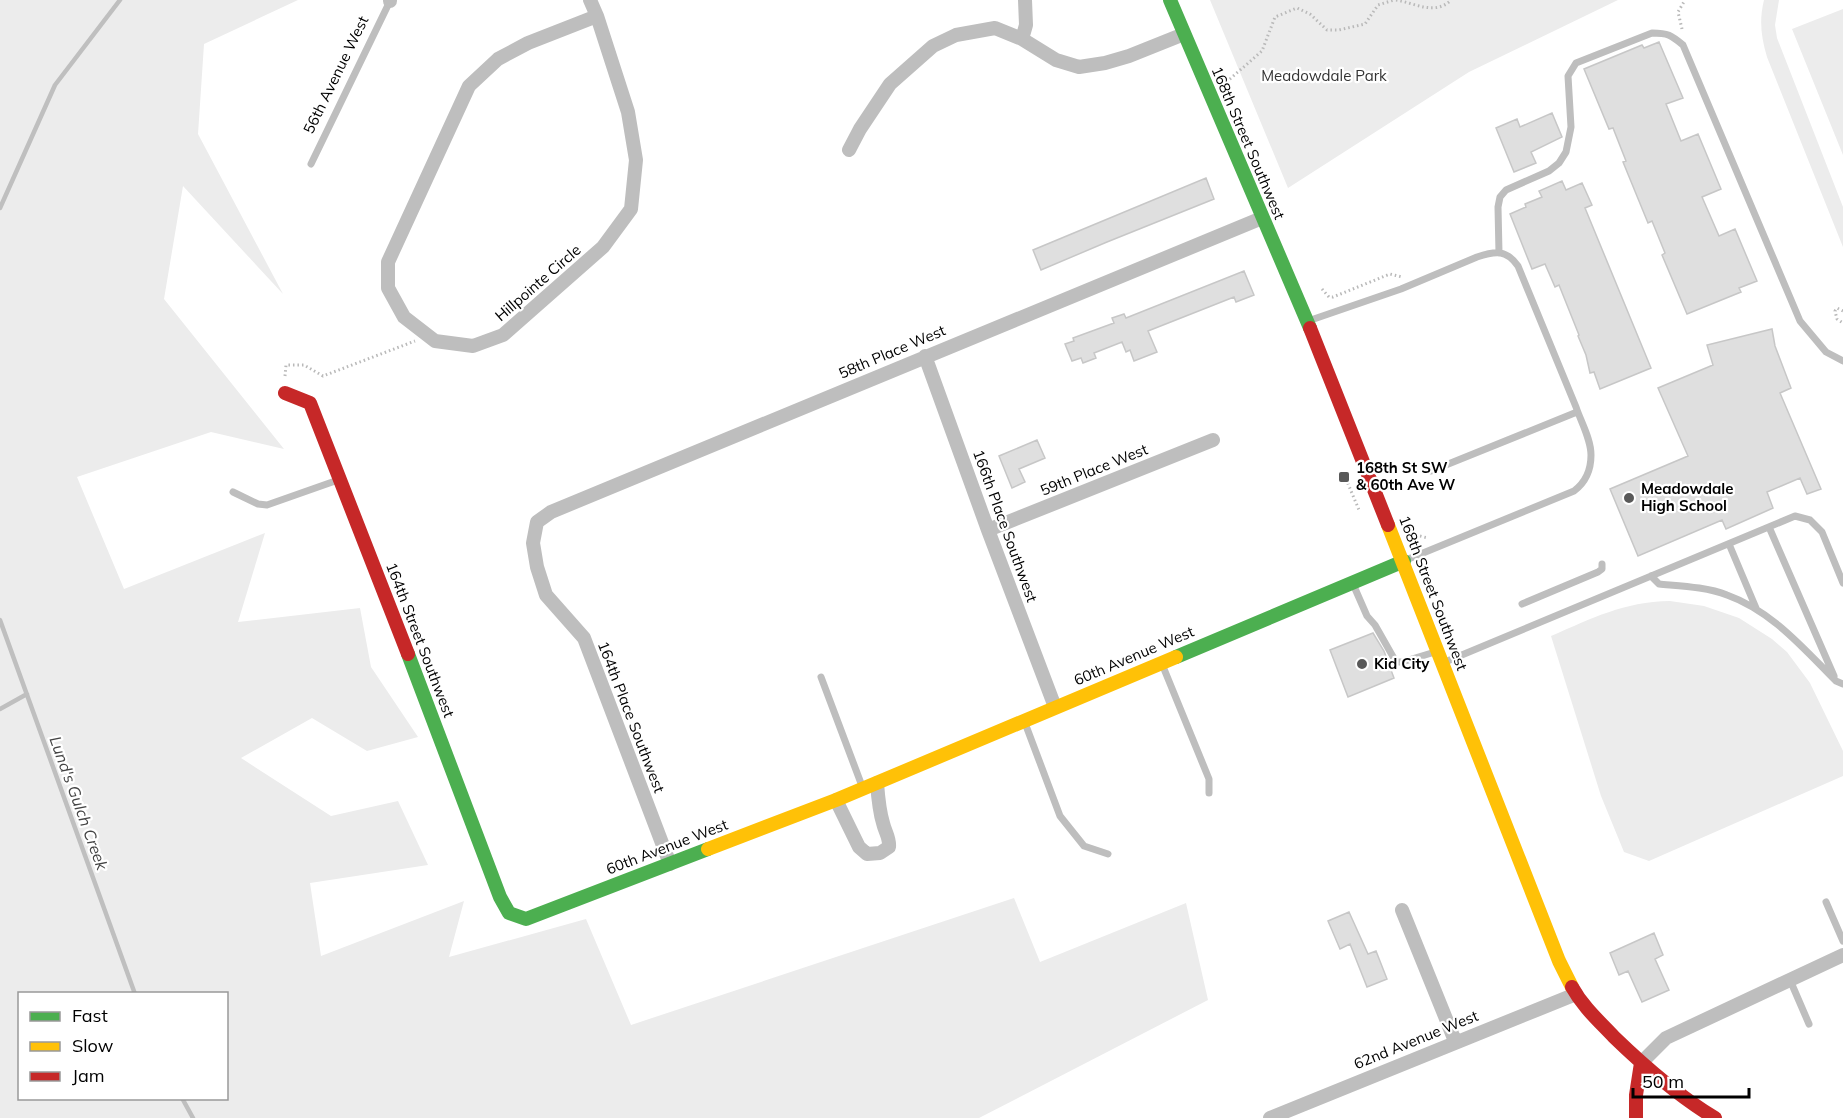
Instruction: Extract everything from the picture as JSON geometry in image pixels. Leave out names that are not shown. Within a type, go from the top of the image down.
[{"type":"street","name":"Hillpointe Circle","points":[[590,0],[597,16],[628,111],[636,160],[631,209],[603,247],[503,335],[473,346],[435,341],[404,317],[388,288],[388,262],[469,86],[498,59],[528,44],[597,16]]},
{"type":"street","points":[[1022,39],[1026,25],[1024,0]]},
{"type":"street","name":"168th Street Southwest","points":[[1170,0],[1308,321],[1559,961],[1576,994],[1590,1013],[1641,1063],[1703,1112],[1715,1118]]},
{"type":"street","points":[[849,150],[890,84],[933,46],[956,35],[995,28],[1022,39],[1056,60],[1079,67],[1129,56],[1184,34]]},
{"type":"street","name":"58th Place West","points":[[537,522],[550,512],[1262,218]]},
{"type":"street","name":"166th Place Southwest","points":[[925,356],[1055,707]]},
{"type":"street","name":"164th Street Southwest","points":[[285,393],[310,403],[397,624],[500,897],[509,913]]},
{"type":"street","name":"59th Place West","points":[[988,530],[1213,440]]},
{"type":"street","name":"164th Place Southwest","points":[[537,522],[533,543],[537,567],[546,595],[584,638],[670,864]]},
{"type":"street","name":"60th Avenue West","points":[[509,913],[525,919],[836,800],[1404,561]]},
{"type":"street","points":[[836,800],[859,847],[867,854],[880,853],[889,847],[890,840],[879,808],[877,783]]},
{"type":"street","points":[[1402,910],[1455,1041]]},
{"type":"street","points":[[1636,1118],[1636,1095],[1641,1063],[1666,1038],[1843,955]]},
{"type":"street","name":"62nd Avenue West","points":[[1270,1118],[1455,1041],[1576,994]]},
{"type":"lane","name":"56th Avenue West","points":[[311,164],[390,0]]},
{"type":"lane","points":[[1499,253],[1498,207],[1500,197],[1506,190],[1549,171],[1559,163],[1566,152],[1571,127],[1568,76],[1576,63],[1652,33],[1664,33],[1683,45],[1800,321],[1826,352],[1843,361]]},
{"type":"lane","points":[[1308,321],[1401,289],[1477,257],[1499,253],[1511,257],[1518,266],[1589,441],[1592,453],[1588,474],[1583,484],[1574,491],[1404,561]]},
{"type":"lane","points":[[1431,471],[1577,412]]},
{"type":"lane","points":[[233,492],[258,504],[267,505],[340,479]]},
{"type":"lane","points":[[1352,582],[1367,616],[1375,625],[1396,662],[1440,657],[1651,576],[1795,516],[1810,520],[1822,532],[1843,583]]},
{"type":"lane","points":[[1769,527],[1840,682]]},
{"type":"lane","points":[[1729,544],[1756,608]]},
{"type":"lane","points":[[1522,604],[1598,572],[1602,569],[1602,564]]},
{"type":"lane","points":[[1651,576],[1659,584],[1726,594],[1756,608],[1791,636],[1840,682]]},
{"type":"lane","points":[[1161,662],[1209,779],[1209,793]]},
{"type":"lane","points":[[821,676],[862,788]]},
{"type":"lane","points":[[1024,721],[1060,816],[1084,846],[1108,854]]},
{"type":"lane","points":[[1826,902],[1843,941]]},
{"type":"lane","points":[[1790,980],[1809,1024]]},
{"type":"path","points":[[1210,96],[1262,51],[1275,17],[1297,8],[1310,14],[1327,30],[1339,30],[1365,24],[1378,5],[1395,0],[1414,2],[1429,9],[1445,5],[1450,0]]},
{"type":"path","points":[[1683,36],[1678,12],[1684,0]]},
{"type":"path","points":[[1322,289],[1324,294],[1333,297],[1390,273],[1402,277]]},
{"type":"path","points":[[1843,311],[1837,308],[1835,311],[1838,319],[1843,323]]},
{"type":"path","points":[[285,393],[286,365],[304,365],[323,376],[414,342],[423,332]]},
{"type":"path","points":[[1346,479],[1359,510]]},
{"type":"green space","points":[[0,0],[298,0],[204,44],[198,134],[283,294],[183,186],[164,299],[284,449],[211,432],[77,477],[124,589],[265,533],[238,622],[360,608],[371,667],[418,737],[367,751],[312,718],[241,758],[331,816],[398,801],[428,865],[310,883],[321,956],[464,901],[449,957],[586,919],[631,1025],[1014,898],[1040,962],[1186,903],[1208,1000],[979,1118],[0,1118]]},
{"type":"green space","name":"Meadowdale Park","points":[[1210,0],[1618,0],[1469,72],[1288,188]]},
{"type":"green space","points":[[1764,0],[1779,0],[1775,25],[1777,38],[1843,207],[1843,247],[1767,57],[1761,28]]},
{"type":"green space","points":[[1843,9],[1843,155],[1792,29]]},
{"type":"green space","points":[[1670,601],[1704,606],[1739,618],[1772,639],[1787,652],[1810,683],[1843,751],[1843,776],[1649,861],[1624,852],[1601,796],[1551,636],[1623,608],[1637,604]]},
{"type":"building","points":[[1659,42],[1683,98],[1666,104],[1681,141],[1698,134],[1721,189],[1702,197],[1719,236],[1735,229],[1757,281],[1739,288],[1741,292],[1687,314],[1662,255],[1665,253],[1652,221],[1648,223],[1623,162],[1626,161],[1613,128],[1609,129],[1584,69],[1642,45],[1644,48]]},
{"type":"building","points":[[1552,113],[1562,137],[1531,152],[1536,163],[1514,172],[1496,128],[1517,119],[1520,127]]},
{"type":"building","points":[[1206,178],[1214,199],[1041,270],[1033,250]]},
{"type":"building","points":[[1562,181],[1566,190],[1582,183],[1592,205],[1585,208],[1651,368],[1600,389],[1594,372],[1590,373],[1579,335],[1559,285],[1555,287],[1545,264],[1532,269],[1510,214],[1542,197],[1539,191]]},
{"type":"building","points":[[1244,271],[1254,295],[1236,302],[1234,297],[1148,331],[1157,352],[1134,361],[1130,350],[1126,352],[1122,342],[1094,353],[1096,358],[1083,363],[1081,358],[1072,361],[1065,344],[1074,341],[1073,338],[1114,323],[1112,318],[1124,314],[1126,318]]},
{"type":"building","points":[[1772,329],[1775,346],[1791,388],[1780,393],[1821,489],[1807,494],[1800,478],[1767,492],[1773,508],[1726,529],[1722,520],[1638,556],[1610,489],[1688,456],[1658,388],[1713,365],[1707,345]]},
{"type":"building","points":[[1037,440],[1045,458],[1019,469],[1025,482],[1012,488],[999,456]]},
{"type":"building","name":"Kid City","points":[[1373,633],[1384,651],[1394,678],[1348,697],[1330,650]]},
{"type":"building","points":[[1349,912],[1368,954],[1376,951],[1387,979],[1367,987],[1350,944],[1340,949],[1328,921]]},
{"type":"building","points":[[1654,933],[1663,955],[1655,959],[1669,990],[1642,1002],[1628,971],[1619,975],[1610,953]]},
{"type":"waterway","name":"Lund's Gulch Creek","points":[[0,208],[55,85],[120,0]]},
{"type":"waterway","name":"Lund's Gulch Creek","points":[[0,620],[134,992]]},
{"type":"waterway","points":[[0,709],[27,694]]},
{"type":"waterway","name":"Lund's Gulch Creek","points":[[183,1100],[193,1118]]},
{"type":"traffic: fast","points":[[1170,0],[1310,328]]},
{"type":"traffic: fast","points":[[1176,657],[1404,561]]},
{"type":"traffic: fast","points":[[408,654],[500,897],[509,913],[526,919],[708,849]]},
{"type":"traffic: slow","points":[[1388,525],[1559,961],[1572,987]]},
{"type":"traffic: slow","points":[[708,849],[836,800],[1176,657]]},
{"type":"traffic: jam","points":[[1310,328],[1388,525]]},
{"type":"traffic: jam","points":[[285,393],[310,403],[408,654]]},
{"type":"traffic: jam","points":[[1572,987],[1592,1014],[1637,1059],[1715,1118]]},
{"type":"traffic: jam","points":[[1636,1118],[1636,1095],[1641,1063]]},
{"type":"place","name":"168th St SW & 60th Ave W","points":[[1344,477]]},
{"type":"place","name":"Meadowdale High School","points":[[1629,498]]},
{"type":"place","name":"Kid City","points":[[1362,664]]}]
